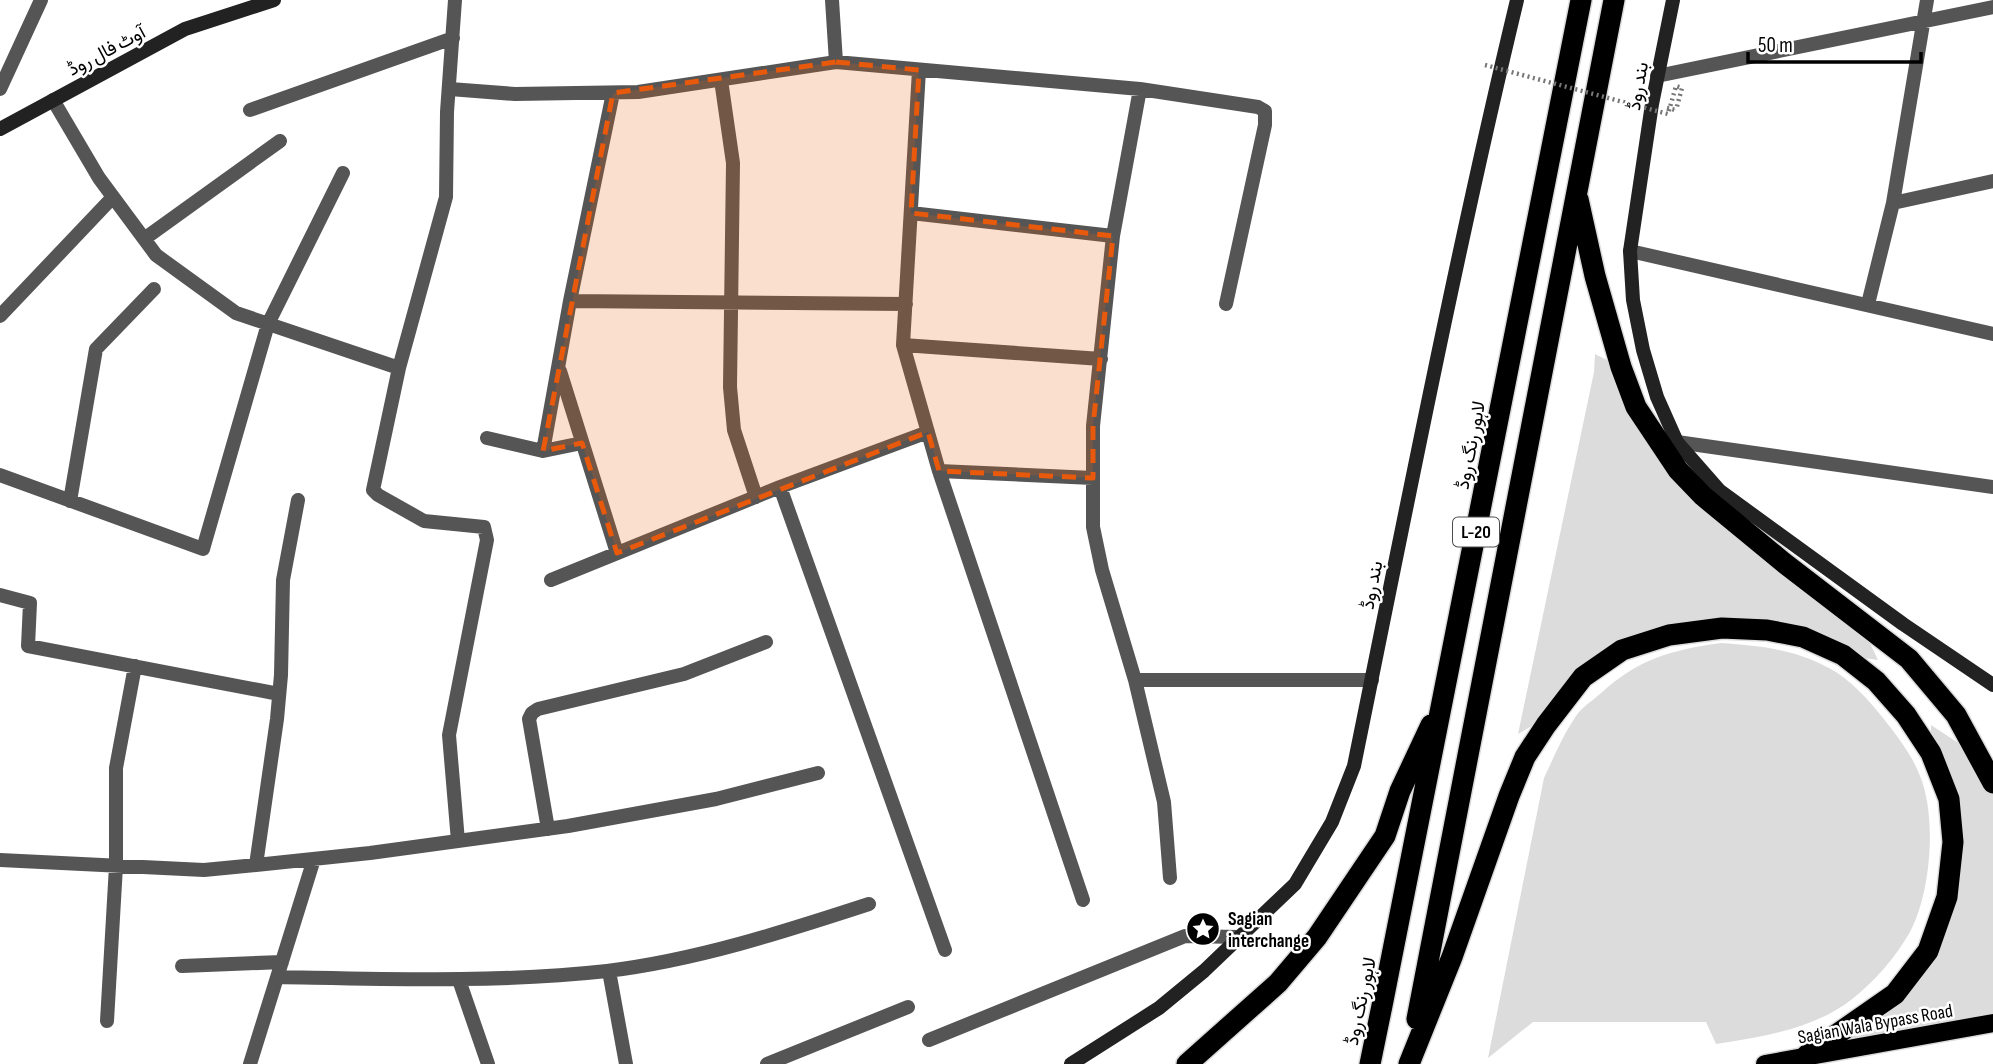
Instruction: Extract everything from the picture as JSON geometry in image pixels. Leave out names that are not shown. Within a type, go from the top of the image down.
[{"type":"highway","name":"لاہور رنگ روڈ","points":[[1370,1064],[1447,692],[1477,526],[1581,0]]},
{"type":"highway","name":"L-20","points":[[1409,1064],[1614,0]]},
{"type":"highway","points":[[1576,190],[1595,276],[1621,367],[1636,407],[1678,470],[1703,496],[1783,562],[1909,659],[1956,715],[1993,783]]},
{"type":"highway","points":[[1409,1064],[1452,957],[1509,796],[1525,757],[1546,725],[1583,677],[1622,650],[1669,635],[1722,628],[1767,630],[1803,637],[1843,655],[1875,681],[1906,715],[1931,753],[1949,799],[1953,842],[1947,898],[1928,951],[1895,994],[1807,1055]]},
{"type":"highway","points":[[1187,1064],[1278,983],[1317,937],[1385,836],[1400,791],[1447,692]]},
{"type":"main road","name":"آوٹ فال روڈ","points":[[0,129],[185,29],[274,0]]},
{"type":"main road","name":"بند روڈ","points":[[1071,1064],[1159,1007],[1204,971],[1295,884],[1332,821],[1354,766],[1429,397],[1515,0]]},
{"type":"main road","name":"بند روڈ","points":[[1673,0],[1657,76],[1630,251],[1633,300],[1643,350],[1657,397],[1677,442],[1720,491],[1903,624],[1993,685]]},
{"type":"main road","name":"Sagian Wala Bypass Road","points":[[1765,1064],[1993,1023]]},
{"type":"street","points":[[0,89],[41,0]]},
{"type":"street","points":[[455,0],[447,112],[446,197],[399,368],[373,490],[424,521],[484,527],[487,540],[449,735],[458,841]]},
{"type":"street","points":[[832,0],[836,62]]},
{"type":"street","points":[[1868,304],[1893,203],[1927,0]]},
{"type":"street","points":[[1657,76],[1993,7]]},
{"type":"street","points":[[250,110],[453,38]]},
{"type":"street","points":[[450,89],[515,94],[613,93],[836,62],[1140,89],[1238,103],[1265,111],[1265,125],[1226,304]]},
{"type":"street","points":[[919,70],[904,345],[939,471],[1083,900]]},
{"type":"street","points":[[721,80],[733,163],[730,387],[734,430],[756,497]]},
{"type":"street","points":[[1140,89],[1113,236],[1093,426],[1093,527],[1102,570],[1135,680],[1164,802],[1170,878]]},
{"type":"street","points":[[543,451],[570,301],[613,93]]},
{"type":"street","points":[[53,100],[99,178],[156,255],[236,313],[399,368]]},
{"type":"street","points":[[144,239],[280,141]]},
{"type":"street","points":[[0,475],[203,549],[268,324],[343,173]]},
{"type":"street","points":[[1893,203],[1993,181]]},
{"type":"street","points":[[0,316],[113,197]]},
{"type":"street","points":[[911,213],[1113,236]]},
{"type":"street","points":[[1630,251],[1993,334]]},
{"type":"street","points":[[70,501],[96,349],[154,289]]},
{"type":"street","points":[[570,301],[906,304]]},
{"type":"street","points":[[904,345],[1101,359]]},
{"type":"street","points":[[559,367],[617,553]]},
{"type":"street","points":[[551,580],[780,487],[928,432]]},
{"type":"street","points":[[486,438],[543,451],[582,443]]},
{"type":"street","points":[[1677,442],[1993,487]]},
{"type":"street","points":[[939,471],[1093,478]]},
{"type":"street","points":[[780,487],[945,950]]},
{"type":"street","points":[[256,865],[279,694],[283,580],[298,500]]},
{"type":"street","points":[[0,595],[30,603],[28,646],[279,694]]},
{"type":"street","points":[[548,829],[529,719],[532,713],[538,709],[684,674],[766,642]]},
{"type":"street","points":[[107,1021],[116,866],[116,768],[135,667]]},
{"type":"street","points":[[1135,680],[1372,680]]},
{"type":"street","points":[[0,860],[204,870],[314,859],[548,829],[716,799],[818,773]]},
{"type":"street","points":[[250,1064],[314,859]]},
{"type":"street","points":[[276,977],[459,980],[608,971],[752,943],[869,904]]},
{"type":"street","points":[[929,1040],[1185,936],[1239,937]]},
{"type":"street","points":[[182,966],[282,962]]},
{"type":"street","points":[[608,971],[626,1064]]},
{"type":"street","points":[[459,980],[488,1064]]},
{"type":"street","points":[[767,1064],[791,1060],[908,1007]]},
{"type":"path","points":[[1485,65],[1668,114],[1676,86],[1682,88],[1676,110]]},
{"type":"highlighted area","points":[[836,62],[919,70],[911,213],[1113,236],[1093,426],[1093,478],[939,471],[928,432],[617,553],[582,443],[543,451],[613,93]]},
{"type":"shaded area","points":[[1595,354],[1621,367],[1657,439],[1859,620],[1878,660],[1843,655],[1767,630],[1622,650],[1556,712],[1518,734],[1594,372]]},
{"type":"shaded area","points":[[1721,643],[1803,656],[1829,668],[1865,697],[1904,746],[1920,776],[1929,812],[1930,833],[1923,897],[1910,932],[1884,969],[1851,1000],[1804,1025],[1716,1044],[1706,1022],[1533,1022],[1488,1058],[1544,778],[1567,731],[1584,707],[1614,682],[1642,664],[1686,649]]},
{"type":"shaded area","points":[[1931,725],[1978,756],[1993,783],[1993,1023],[1807,1055],[1835,1034],[1928,951],[1953,842],[1931,753]]},
{"type":"place","name":"Sagian interchange","points":[[1203,929]]}]
